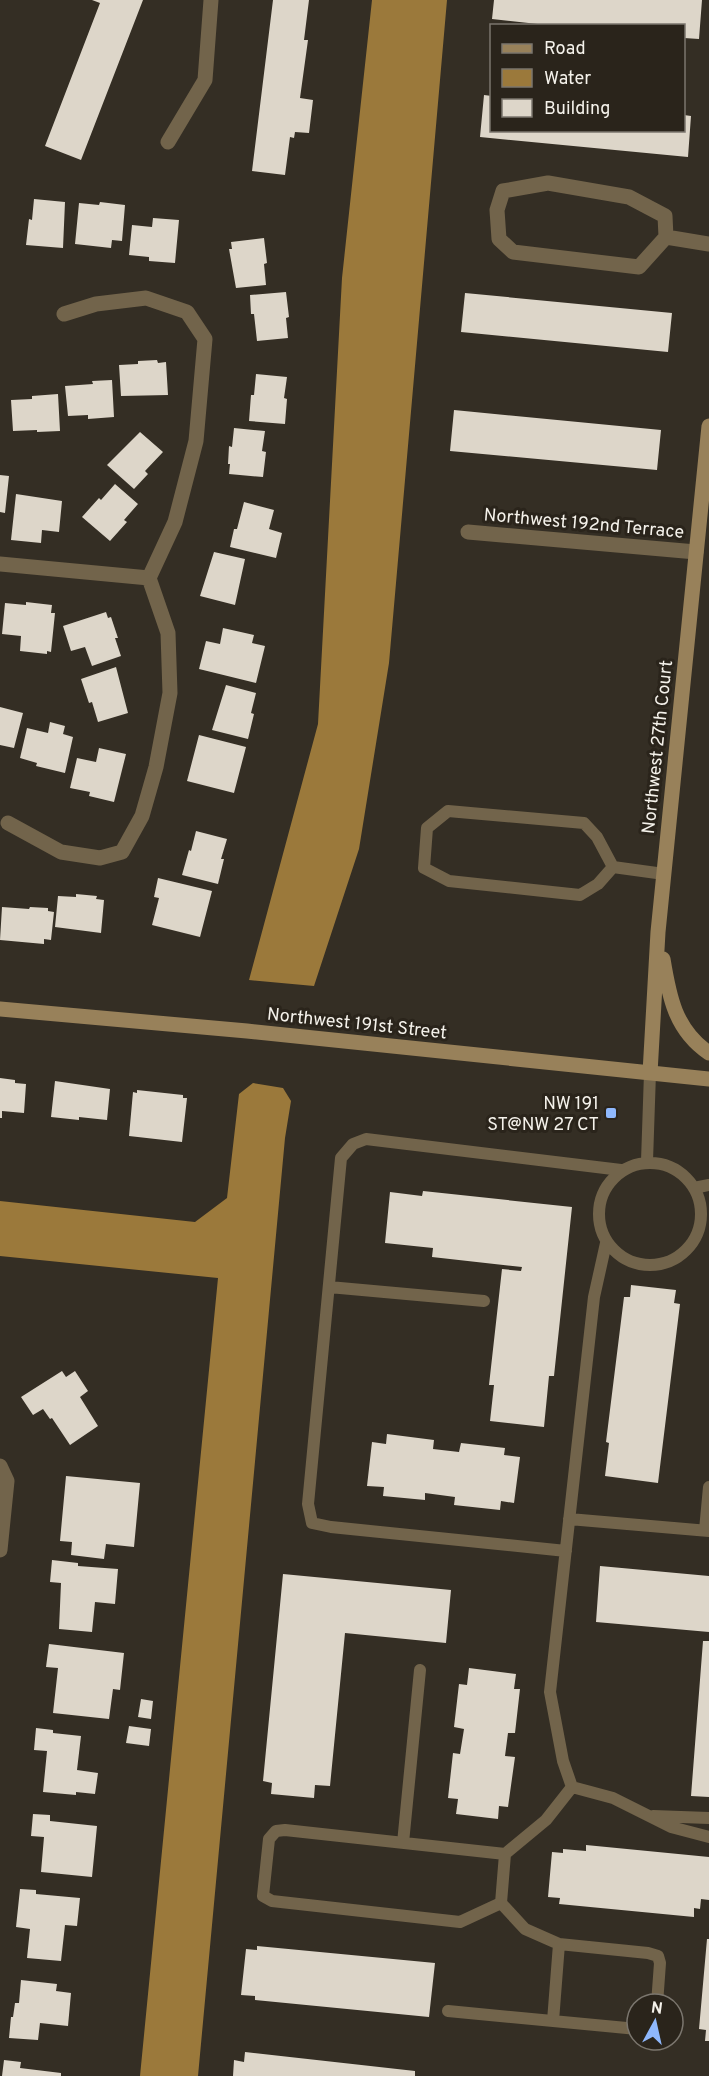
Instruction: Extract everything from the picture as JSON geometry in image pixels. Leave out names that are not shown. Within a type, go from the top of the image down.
[{"type":"street","points":[[168,142],[205,80],[211,0]]},
{"type":"street","points":[[548,183],[630,197],[665,216],[666,237],[639,267],[513,252],[499,239],[496,210],[503,191],[548,183]]},
{"type":"street","points":[[666,237],[709,244]]},
{"type":"street","points":[[8,823],[61,852],[100,858],[122,852],[142,816],[156,767],[170,693],[168,633],[148,578],[175,522],[196,441],[206,339],[187,312],[146,298],[96,304],[64,314]]},
{"type":"street","name":"Northwest 27th Court","points":[[650,1073],[658,932],[709,426]]},
{"type":"street","name":"Northwest 192nd Terrace","points":[[468,532],[696,552]]},
{"type":"street","points":[[0,564],[148,578]]},
{"type":"street","points":[[658,932],[670,1000],[682,1026],[709,1053]]},
{"type":"street","name":"Northwest 191st Street","points":[[0,1009],[247,1031],[709,1079]]},
{"type":"street","points":[[0,1466],[7,1481],[0,1550]]},
{"type":"lane","points":[[448,811],[584,823],[597,837],[613,867],[598,884],[580,895],[449,881],[424,868],[427,828],[448,811]]},
{"type":"lane","points":[[613,867],[664,874]]},
{"type":"lane","points":[[647,1161],[650,1073]]},
{"type":"lane","points":[[566,1551],[312,1523],[308,1504],[341,1158],[352,1144],[366,1139],[621,1170]]},
{"type":"lane","points":[[572,1787],[563,1761],[550,1692],[594,1297],[606,1243],[600,1213],[604,1194],[609,1183],[621,1170],[635,1163],[647,1161],[666,1165],[682,1173],[700,1198],[701,1219],[698,1234],[675,1261],[660,1266],[641,1265],[625,1260],[606,1243]]},
{"type":"lane","points":[[694,1188],[709,1185]]},
{"type":"lane","points":[[329,1287],[484,1301]]},
{"type":"lane","points":[[569,1519],[707,1530],[709,1487]]},
{"type":"lane","points":[[403,1843],[420,1670]]},
{"type":"lane","points":[[572,1787],[613,1798],[670,1827],[709,1837]]},
{"type":"lane","points":[[572,1787],[546,1820],[505,1854],[501,1903],[525,1929],[560,1944],[658,1956],[660,1963],[658,1992]]},
{"type":"lane","points":[[650,1816],[709,1818]]},
{"type":"lane","points":[[501,1903],[460,1922],[272,1901],[263,1896],[269,1839],[276,1831],[285,1830],[505,1854]]},
{"type":"lane","points":[[553,2021],[560,1944]]},
{"type":"lane","points":[[448,2011],[625,2028]]},
{"type":"water","points":[[372,0],[447,0],[389,663],[359,849],[314,986],[249,980],[318,724],[342,278]]},
{"type":"water","points":[[253,1083],[283,1088],[291,1101],[285,1138],[198,2076],[140,2076],[218,1278],[0,1256],[0,1201],[195,1222],[227,1198],[239,1094]]},
{"type":"building","points":[[92,0],[143,0],[81,160],[45,146],[100,3]]},
{"type":"building","points":[[273,0],[309,0],[304,40],[308,40],[300,98],[313,100],[309,133],[295,132],[294,138],[290,137],[285,175],[252,171]]},
{"type":"building","points":[[494,0],[702,0],[699,39],[685,38],[685,24],[538,24],[492,19]]},
{"type":"building","points":[[484,95],[490,96],[490,132],[685,132],[685,115],[691,116],[688,157],[480,137]]},
{"type":"building","points":[[34,199],[65,202],[63,248],[26,245]]},
{"type":"building","points":[[100,202],[125,205],[122,241],[112,240],[111,248],[75,244],[79,203],[99,205]]},
{"type":"building","points":[[153,218],[179,220],[175,263],[149,261],[149,257],[129,255],[132,225],[152,227]]},
{"type":"building","points":[[264,238],[267,263],[264,264],[266,285],[236,288],[229,249],[232,249],[231,242]]},
{"type":"building","points":[[286,292],[289,317],[286,318],[288,338],[257,341],[254,314],[251,314],[250,295]]},
{"type":"building","points":[[465,293],[672,313],[668,352],[461,332]]},
{"type":"building","points":[[157,360],[158,363],[166,362],[168,395],[121,396],[119,365]]},
{"type":"building","points":[[256,374],[287,377],[284,398],[287,399],[285,424],[249,421],[251,395],[254,395]]},
{"type":"building","points":[[112,380],[114,417],[88,419],[88,415],[68,416],[65,386]]},
{"type":"building","points":[[58,394],[60,431],[13,431],[11,400]]},
{"type":"building","points":[[454,410],[661,430],[657,470],[450,451]]},
{"type":"building","points":[[234,428],[265,431],[262,451],[266,452],[263,477],[229,474],[229,446],[232,447]]},
{"type":"building","points":[[140,432],[163,452],[145,471],[148,474],[134,489],[107,465]]},
{"type":"building","points":[[0,475],[9,476],[5,513],[0,512]]},
{"type":"building","points":[[115,484],[138,504],[124,520],[127,522],[110,541],[82,517]]},
{"type":"building","points":[[16,494],[62,501],[59,532],[42,530],[41,543],[11,540]]},
{"type":"building","points":[[244,502],[274,510],[269,529],[282,533],[276,558],[230,547]]},
{"type":"building","points":[[214,552],[245,559],[235,605],[200,596]]},
{"type":"building","points":[[26,602],[52,605],[51,613],[55,613],[51,652],[47,651],[47,654],[20,651],[21,636],[2,634],[5,603],[26,605]]},
{"type":"building","points":[[106,612],[108,618],[111,617],[121,656],[92,666],[85,647],[71,651],[63,626]]},
{"type":"building","points":[[223,628],[254,635],[252,643],[265,646],[256,683],[199,669],[206,641],[220,644]]},
{"type":"building","points":[[116,667],[128,713],[98,722],[81,679]]},
{"type":"building","points":[[226,685],[256,693],[248,739],[212,730]]},
{"type":"building","points":[[0,707],[23,713],[14,748],[0,745]]},
{"type":"building","points":[[50,722],[65,726],[63,734],[73,737],[65,773],[36,766],[37,763],[20,758],[27,728],[48,733]]},
{"type":"building","points":[[199,735],[246,747],[234,793],[187,781]]},
{"type":"building","points":[[99,748],[126,754],[114,802],[89,796],[90,792],[70,788],[77,758],[96,762]]},
{"type":"building","points":[[196,831],[227,839],[221,859],[224,859],[218,884],[182,875]]},
{"type":"building","points":[[158,878],[212,891],[200,937],[152,925],[159,898],[154,897]]},
{"type":"building","points":[[76,894],[97,896],[96,899],[104,900],[101,933],[55,927],[58,896],[76,897]]},
{"type":"building","points":[[2,907],[48,908],[48,911],[54,912],[51,940],[44,939],[44,944],[0,940]]},
{"type":"building","points":[[0,1078],[26,1084],[24,1113],[2,1111],[2,1118],[0,1118]]},
{"type":"building","points":[[55,1081],[110,1089],[107,1120],[51,1117]]},
{"type":"building","points":[[137,1090],[183,1095],[183,1098],[187,1098],[182,1142],[129,1136],[133,1092],[137,1093]]},
{"type":"building","points":[[423,1191],[572,1207],[554,1376],[549,1376],[544,1427],[490,1421],[494,1385],[489,1385],[502,1269],[521,1271],[522,1267],[432,1257],[433,1248],[385,1243],[390,1192],[422,1196]]},
{"type":"building","points":[[631,1285],[676,1290],[674,1303],[680,1304],[658,1483],[605,1476],[609,1443],[606,1442],[624,1297],[630,1297]]},
{"type":"building","points":[[62,1371],[66,1377],[75,1371],[88,1391],[80,1397],[98,1426],[70,1445],[52,1418],[50,1419],[43,1409],[33,1415],[21,1397]]},
{"type":"building","points":[[387,1434],[434,1440],[433,1449],[459,1452],[461,1443],[505,1448],[504,1455],[520,1457],[514,1503],[501,1501],[500,1510],[454,1505],[455,1497],[425,1493],[425,1500],[383,1496],[384,1487],[367,1486],[372,1442],[386,1444]]},
{"type":"building","points":[[66,1476],[140,1483],[134,1547],[106,1544],[104,1559],[71,1555],[72,1542],[60,1541]]},
{"type":"building","points":[[52,1560],[78,1563],[78,1566],[118,1569],[115,1604],[95,1602],[92,1632],[59,1629],[61,1583],[50,1582]]},
{"type":"building","points":[[600,1566],[709,1576],[709,1632],[596,1622]]},
{"type":"building","points":[[283,1574],[451,1590],[446,1643],[345,1633],[330,1786],[315,1785],[314,1798],[271,1794],[272,1783],[263,1781]]},
{"type":"building","points":[[703,1641],[709,1641],[709,1797],[691,1796]]},
{"type":"building","points":[[49,1644],[124,1653],[120,1690],[113,1689],[109,1719],[53,1713],[58,1668],[46,1667]]},
{"type":"building","points":[[469,1668],[516,1674],[514,1689],[520,1689],[515,1733],[508,1733],[505,1756],[515,1757],[508,1807],[499,1806],[498,1819],[456,1814],[458,1799],[448,1798],[453,1753],[460,1754],[464,1729],[454,1727],[459,1684],[467,1685]]},
{"type":"building","points":[[141,1699],[153,1701],[151,1719],[138,1717]]},
{"type":"building","points":[[129,1726],[151,1729],[149,1746],[126,1743]]},
{"type":"building","points":[[36,1728],[53,1730],[53,1733],[81,1736],[77,1770],[98,1773],[95,1794],[43,1792],[47,1751],[34,1750]]},
{"type":"building","points":[[33,1814],[50,1815],[50,1821],[97,1826],[92,1877],[41,1872],[44,1837],[31,1836]]},
{"type":"building","points":[[586,1845],[709,1857],[709,1900],[701,1899],[700,1909],[694,1908],[694,1917],[559,1904],[560,1898],[548,1897],[552,1852],[563,1853],[563,1849],[586,1851]]},
{"type":"building","points":[[20,1889],[36,1890],[36,1894],[80,1898],[77,1926],[65,1925],[61,1961],[27,1958],[30,1929],[16,1927]]},
{"type":"building","points":[[707,1939],[709,1939],[709,2041],[705,2041],[706,2030],[699,2029]]},
{"type":"building","points":[[257,1946],[435,1963],[429,2017],[255,2000],[255,1996],[241,1995],[246,1949],[257,1950]]},
{"type":"building","points":[[21,1980],[57,1984],[56,1991],[71,1993],[68,2026],[40,2023],[38,2040],[9,2038],[15,2003],[19,2003]]},
{"type":"building","points":[[245,2052],[415,2071],[415,2076],[233,2076],[234,2060],[244,2062]]},
{"type":"building","points":[[4,2060],[21,2062],[20,2068],[61,2073],[61,2076],[2,2076]]},
{"type":"place","name":"NW 191 ST@NW 27 CT","points":[[611,1113]]}]
